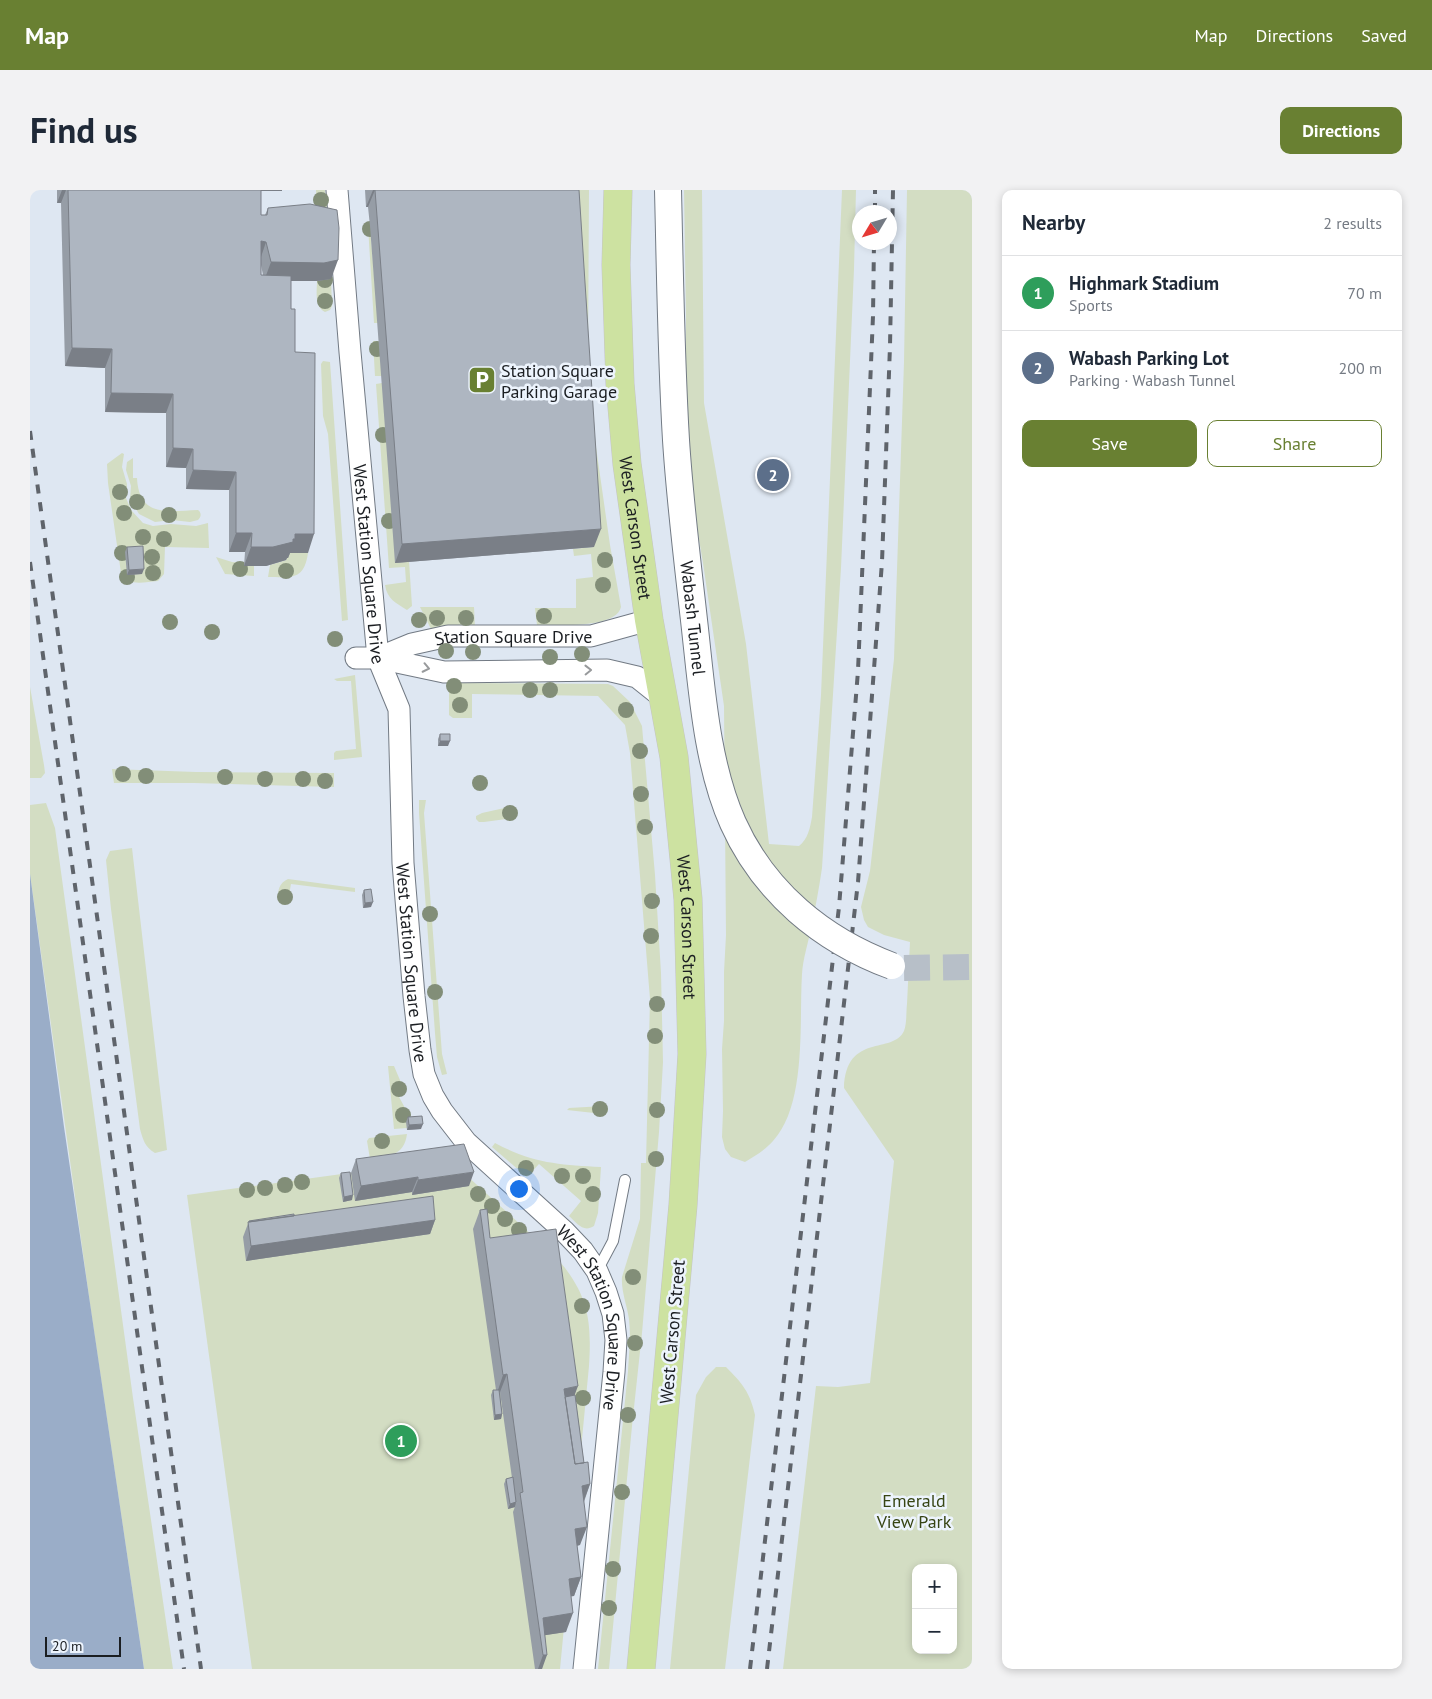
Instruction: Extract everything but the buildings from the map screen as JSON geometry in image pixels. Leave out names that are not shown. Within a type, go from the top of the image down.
[{"type":"main road","name":"West Carson Street","points":[[618,190],[616,264],[620,384],[627,464],[649,620],[674,756],[688,899],[692,1054],[683,1205],[640,1669]]},
{"type":"street","name":"West Station Square Drive","points":[[337,190],[378,658],[400,709],[404,863],[414,996],[424,1074],[433,1096],[460,1135],[477,1153],[564,1231],[583,1251],[596,1271],[606,1292],[613,1314],[616,1340],[584,1669]]},
{"type":"street","name":"Wabash Tunnel","points":[[668,190],[676,440],[705,715],[719,784],[733,823],[764,877],[794,907],[826,933],[864,956],[892,966]]},
{"type":"street","name":"Station Square Drive","points":[[378,658],[412,644],[448,636],[591,636],[649,620]]},
{"type":"street","points":[[500,636],[505,671]]},
{"type":"street","points":[[356,658],[378,658],[444,672],[607,670],[637,677],[662,697]]},
{"type":"lane","points":[[596,1271],[613,1240],[625,1180]]},
{"type":"green space","points":[[316,190],[325,190],[330,229],[317,226]]},
{"type":"green space","points":[[571,190],[589,190],[588,359],[595,440],[621,607],[617,614],[597,622],[570,625],[537,625],[535,608],[576,608],[576,579],[593,577],[591,554],[574,556],[573,549],[594,547]]},
{"type":"green space","points":[[684,190],[702,190],[704,403],[746,644],[769,844],[799,846],[807,837],[812,817],[821,695],[842,190],[856,190],[856,205],[852,205],[854,269],[841,568],[822,868],[804,957],[799,1062],[791,1106],[784,1125],[773,1141],[745,1162],[731,1157],[725,1149],[722,1137],[722,1049],[726,935],[724,706],[688,474],[685,394]]},
{"type":"green space","name":"Emerald View Park","points":[[907,190],[972,190],[972,1669],[783,1669],[816,1386],[838,1387],[870,1383],[894,1161],[844,1088],[847,1070],[853,1059],[861,1052],[898,1038],[904,1031],[906,1021],[910,942],[884,935],[868,927],[861,907],[870,871],[894,659],[904,362]]},
{"type":"green space","points":[[368,226],[370,226],[378,323],[374,323]]},
{"type":"green space","points":[[331,279],[332,306],[330,310],[325,312],[321,310],[318,303],[317,281]]},
{"type":"green space","points":[[373,341],[379,341],[382,376],[375,376]]},
{"type":"green space","points":[[323,361],[330,362],[348,620],[342,621],[328,434],[323,416],[321,364]]},
{"type":"green space","points":[[382,383],[409,561],[412,606],[407,610],[390,597],[385,585],[406,582],[405,567],[389,568],[376,384]]},
{"type":"green space","points":[[122,453],[124,454],[122,467],[127,484],[126,498],[131,510],[143,523],[153,526],[171,524],[196,526],[208,523],[209,548],[165,547],[164,574],[158,581],[132,582],[121,573],[107,464]]},
{"type":"green space","points":[[133,458],[133,478],[137,478],[139,491],[143,500],[149,506],[166,511],[198,510],[201,515],[200,518],[190,522],[172,520],[155,522],[139,514],[130,499],[131,486],[126,470],[127,462]]},
{"type":"green space","points":[[289,553],[308,553],[300,573],[290,577],[268,577],[270,565],[286,560]]},
{"type":"green space","points":[[216,557],[232,562],[245,563],[244,566],[254,566],[254,576],[225,574]]},
{"type":"green space","points":[[420,607],[474,607],[475,628],[432,631]]},
{"type":"green space","points":[[355,675],[362,757],[334,760],[334,753],[336,751],[356,749],[351,681],[337,681],[334,679]]},
{"type":"green space","points":[[455,683],[608,684],[613,686],[630,702],[642,726],[655,875],[661,973],[663,1062],[642,1333],[609,1669],[598,1669],[628,1371],[630,1332],[622,1277],[640,1219],[641,1163],[646,1163],[650,999],[630,753],[625,725],[598,696],[472,694],[472,718],[453,718],[449,715],[449,689]]},
{"type":"green space","points":[[30,687],[45,773],[41,778],[30,778]]},
{"type":"green space","points":[[112,769],[334,773],[334,787],[114,783]]},
{"type":"green space","points":[[419,800],[426,800],[424,813],[442,1054],[447,1074],[442,1075],[437,1057]]},
{"type":"green space","points":[[46,803],[55,828],[133,1398],[173,1669],[144,1669],[91,1311],[30,874],[30,805]]},
{"type":"green space","points":[[509,807],[517,811],[517,815],[514,818],[484,822],[479,822],[476,819],[476,816],[482,813]]},
{"type":"green space","points":[[132,848],[167,1150],[155,1153],[145,1143],[140,1129],[106,860],[110,851]]},
{"type":"green space","points":[[288,879],[355,888],[355,892],[291,884],[288,901],[283,905],[278,898],[279,890],[281,885]]},
{"type":"green space","points":[[388,1066],[394,1066],[405,1092],[398,1095],[412,1121],[407,1128],[394,1129]]},
{"type":"green space","points":[[604,1106],[608,1108],[608,1111],[603,1114],[567,1110],[569,1108]]},
{"type":"green space","points":[[407,1134],[405,1142],[399,1151],[394,1154],[370,1159],[367,1141],[369,1138]]},
{"type":"green space","points":[[495,1143],[521,1155],[546,1162],[601,1167],[598,1213],[594,1226],[583,1228],[569,1216],[581,1201],[539,1164],[527,1177],[492,1147]]},
{"type":"green space","points":[[459,1158],[465,1174],[555,1256],[575,1282],[586,1307],[590,1334],[589,1366],[560,1669],[252,1669],[187,1195]]},
{"type":"green space","points":[[716,1367],[726,1367],[741,1383],[751,1400],[755,1415],[725,1669],[670,1669],[696,1395],[706,1377]]},
{"type":"water","points":[[30,874],[64,1127],[144,1669],[30,1669]]},
{"type":"tunnel","points":[[904,968],[972,967]]},
{"type":"railway","points":[[875,190],[875,205]]},
{"type":"railway","points":[[767,1669],[858,882],[882,562],[890,346],[893,190]]},
{"type":"railway","points":[[750,1669],[839,907],[858,671],[873,316],[874,250]]},
{"type":"railway","points":[[30,431],[201,1669]]},
{"type":"railway","points":[[30,562],[184,1669]]},
{"type":"place","name":"Station Square Parking Garage","points":[[482,380]]},
{"type":"place","name":"Wabash Parking Lot","points":[[773,475]]},
{"type":"place","name":"Highmark Stadium","points":[[401,1441]]}]
